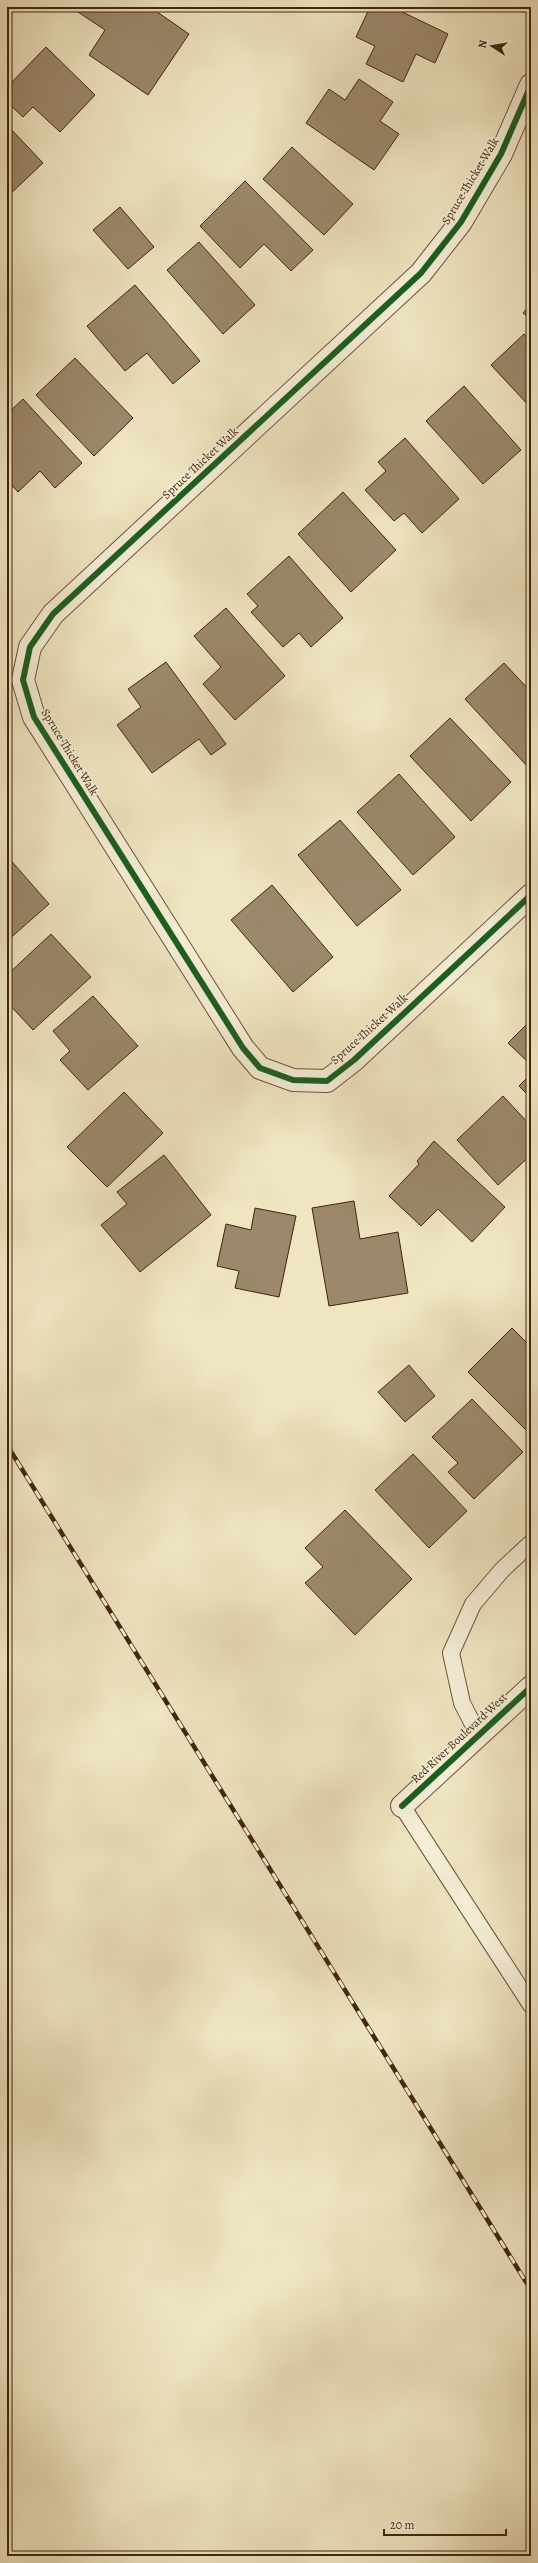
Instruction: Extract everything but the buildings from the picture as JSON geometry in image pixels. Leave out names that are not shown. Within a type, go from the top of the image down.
[{"type":"street","name":"Spruce Thicket Walk","points":[[531,85],[497,161],[461,222],[420,273],[53,614],[30,646],[23,680],[34,717],[243,1048],[260,1068],[293,1080],[327,1081],[354,1060],[531,895]]},
{"type":"street","name":"Red River Boulevard West","points":[[402,1806],[531,1687]]},
{"type":"lane","name":"Red River Boulevard West","points":[[479,1736],[462,1703],[451,1653],[473,1604],[502,1570],[531,1543]]},
{"type":"lane","points":[[402,1806],[531,2005]]},
{"type":"railway","points":[[7,1445],[531,2290]]},
{"type":"cycle path","points":[[531,85],[501,154],[461,222],[421,273],[53,614],[30,647],[23,680],[34,717],[243,1048],[260,1068],[293,1080],[327,1081],[354,1060],[531,895]]},
{"type":"cycle path","points":[[402,1806],[531,1687]]}]
